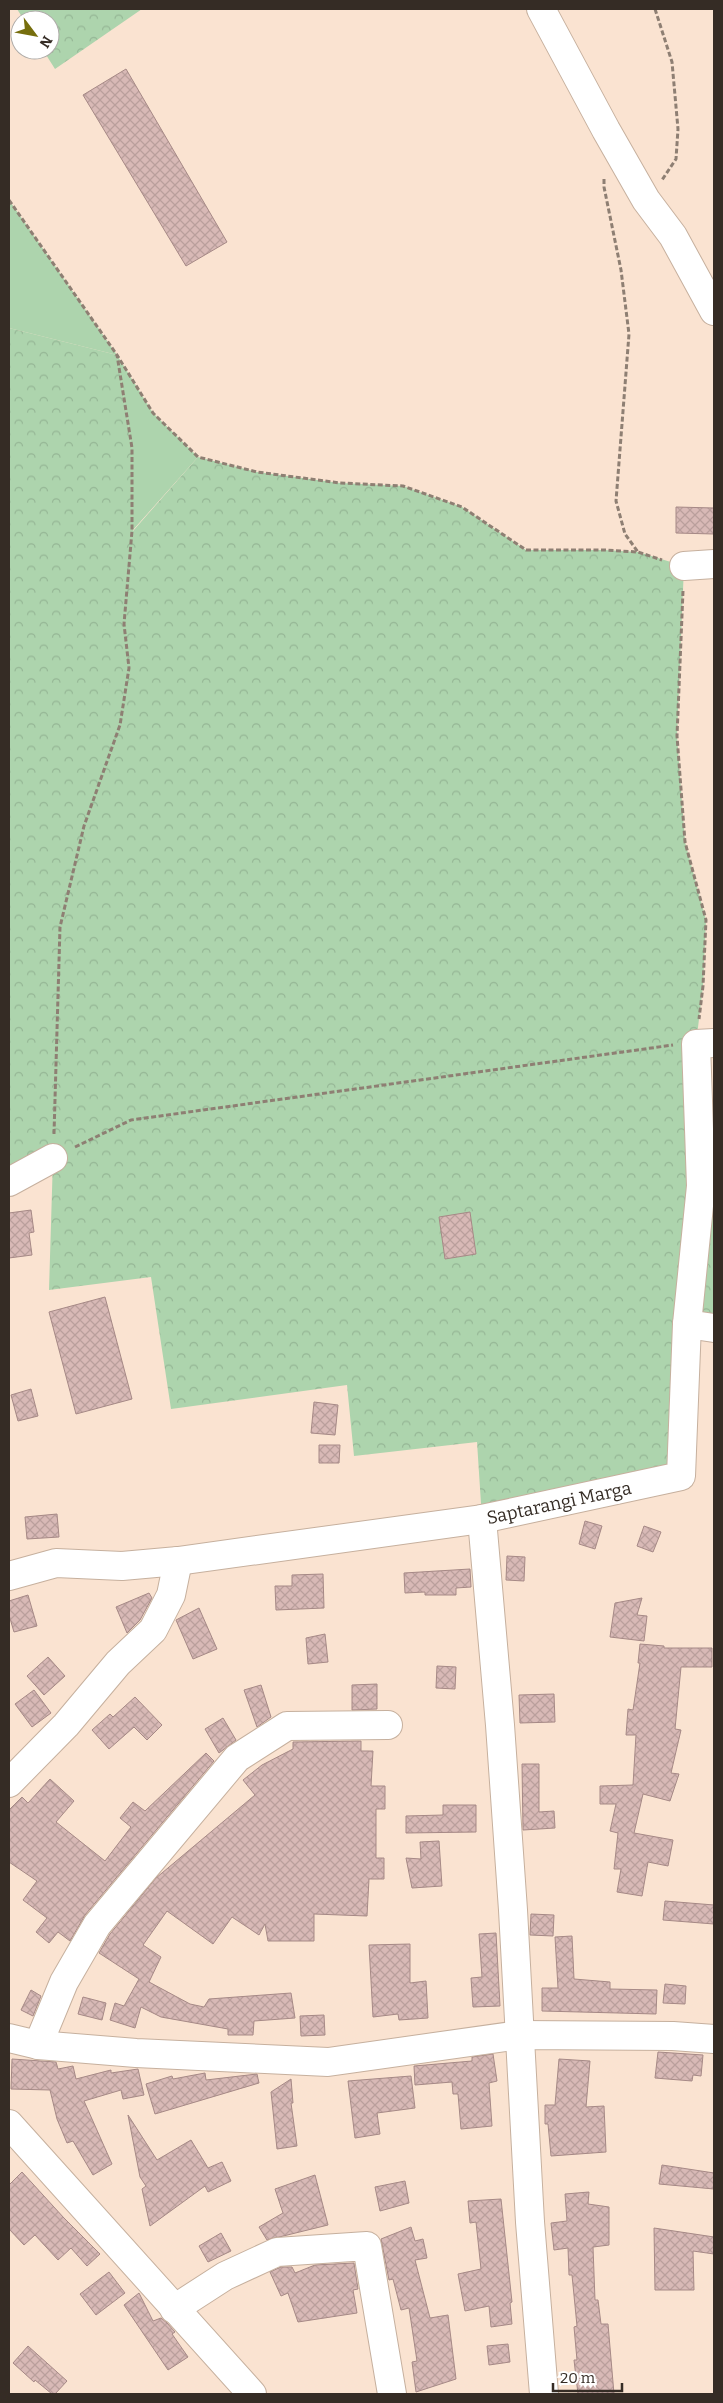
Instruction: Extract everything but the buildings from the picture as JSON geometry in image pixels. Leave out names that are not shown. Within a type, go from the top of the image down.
[{"type":"street","points":[[540,9],[646,200],[673,236],[714,311]]},
{"type":"street","points":[[684,566],[714,564]]},
{"type":"street","name":"Saptarangi Marga","points":[[9,1576],[56,1563],[122,1566],[178,1561],[482,1519],[681,1476],[687,1324],[701,1186],[705,1044]]},
{"type":"street","points":[[9,1182],[53,1158]]},
{"type":"street","points":[[687,1324],[714,1328]]},
{"type":"street","points":[[482,1519],[500,1725],[530,2222],[544,2394]]},
{"type":"street","points":[[9,1783],[66,1725],[118,1663],[153,1630],[170,1595],[178,1561]]},
{"type":"street","points":[[38,2046],[64,1982],[97,1925],[237,1758],[287,1726],[388,1725]]},
{"type":"street","points":[[9,2038],[38,2046],[136,2053],[328,2062],[519,2035],[673,2036],[714,2039]]},
{"type":"street","points":[[9,2124],[252,2394]]},
{"type":"street","points":[[174,2309],[225,2276],[277,2252],[367,2246],[392,2394]]},
{"type":"path","points":[[646,200],[676,159],[678,129],[672,62],[655,9]]},
{"type":"path","points":[[604,177],[604,187],[621,270],[629,334],[616,501],[625,534],[638,552]]},
{"type":"path","points":[[9,200],[117,355],[153,413],[198,457],[257,472],[340,483],[402,486],[462,507],[526,550],[638,552],[684,566],[677,736],[685,842],[706,920],[703,986],[705,1044],[675,1045],[130,1120],[53,1158],[60,927],[84,826],[120,725],[129,668],[124,624],[132,531],[132,448],[117,355]]},
{"type":"green space","points":[[142,9],[55,69],[49,60],[60,60],[60,10],[18,10]]},
{"type":"green space","points":[[9,200],[117,355],[9,328]]},
{"type":"green space","points":[[9,328],[117,355],[132,448],[133,531],[198,457],[257,472],[340,483],[403,486],[462,507],[526,550],[638,552],[684,566],[677,736],[685,842],[706,920],[703,986],[696,1044],[714,1186],[714,1328],[688,1324],[681,1476],[482,1519],[477,1442],[354,1456],[347,1385],[171,1409],[151,1277],[49,1290],[53,1158],[9,1182]]},
{"type":"green space","points":[[117,355],[153,413],[198,457],[132,531],[132,448]]}]
